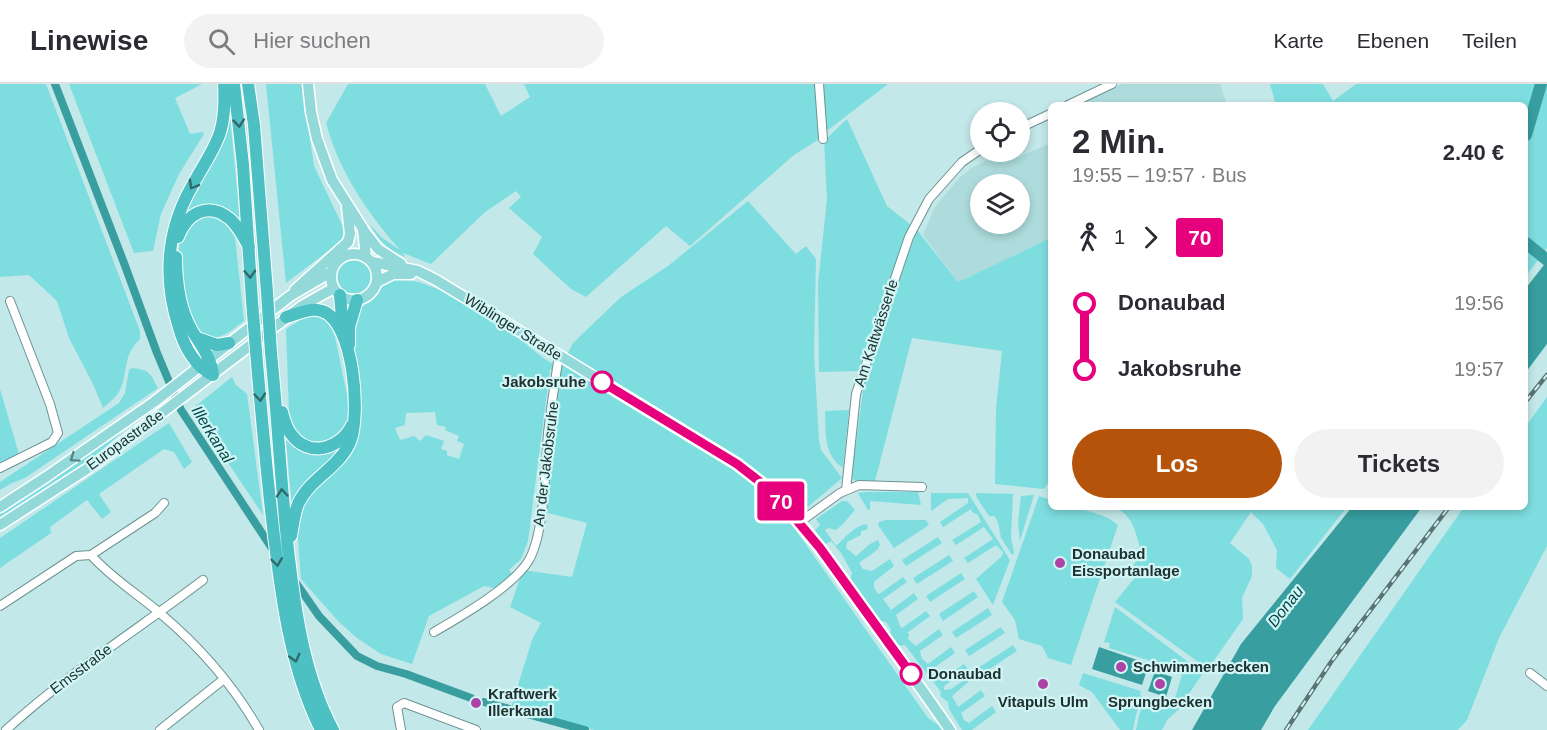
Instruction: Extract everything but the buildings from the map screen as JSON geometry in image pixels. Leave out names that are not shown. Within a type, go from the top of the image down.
[{"type":"highway","points":[[213,375],[179,331],[170,295],[168,261],[171,239],[183,204],[221,134],[225,106],[224,84]]},
{"type":"highway","points":[[234,84],[257,363],[282,601],[300,677],[321,730]]},
{"type":"highway","points":[[248,84],[254,125],[289,552],[298,624],[310,673],[333,730]]},
{"type":"highway","points":[[204,363],[197,338],[182,306],[177,276],[176,250],[183,224],[194,214],[203,211],[221,214],[237,226],[249,247]]},
{"type":"highway","points":[[289,552],[298,504],[313,483],[332,467],[346,450],[353,431],[355,396],[337,291]]},
{"type":"highway","points":[[349,358],[349,327],[357,300]]},
{"type":"highway","points":[[286,317],[305,311],[321,310],[333,319],[344,338]]},
{"type":"highway","points":[[197,338],[217,345],[230,343]]},
{"type":"highway","points":[[275,391],[288,430],[298,442],[307,447],[321,449],[332,446],[346,435],[354,420]]},
{"type":"main road","points":[[308,84],[317,140],[332,180],[363,229],[384,254],[409,268]]},
{"type":"main road","points":[[290,296],[300,283],[348,242],[350,234],[347,204]]},
{"type":"main road","points":[[349,254],[357,241],[355,216]]},
{"type":"main road","points":[[363,229],[370,259],[376,268],[377,282],[368,296],[357,300],[351,300],[337,291],[332,272],[338,260],[349,254],[361,254],[370,259]]},
{"type":"main road","name":"Wiblinger Straße","points":[[370,259],[409,268],[426,275],[749,473],[773,492],[800,522],[950,730]]},
{"type":"main road","name":"Europastraße","points":[[0,507],[154,402],[290,296],[332,272]]},
{"type":"main road","name":"Wiblinger Straße","points":[[377,282],[386,276],[400,273],[426,275]]},
{"type":"main road","name":"Europastraße","points":[[0,525],[96,463],[316,296],[337,291]]},
{"type":"street","points":[[819,84],[823,139]]},
{"type":"street","points":[[1074,102],[1112,84]]},
{"type":"street","points":[[1030,123],[1048,115]]},
{"type":"street","name":"Am Kaltwässerle","points":[[846,490],[856,394],[909,237],[929,199],[962,162],[970,157]]},
{"type":"street","points":[[0,468],[52,442],[58,433],[50,404],[10,301]]},
{"type":"street","name":"An der Jakobsruhe","points":[[434,632],[489,598],[524,567],[530,558],[537,539],[559,356]]},
{"type":"street","points":[[800,522],[846,490],[859,486],[922,487]]},
{"type":"street","points":[[0,606],[76,556],[91,555],[155,513],[164,503]]},
{"type":"street","points":[[91,555],[103,569],[183,634],[224,679],[260,730]]},
{"type":"street","name":"Emsstraße","points":[[6,730],[87,663],[160,613],[203,580]]},
{"type":"street","points":[[1530,674],[1547,686]]},
{"type":"street","points":[[160,730],[224,679]]},
{"type":"street","points":[[401,730],[397,707],[404,703],[476,730]]},
{"type":"shaded area","points":[[0,84],[46,84],[140,331],[140,339],[127,360],[121,388],[103,408],[69,338],[57,301],[29,275],[0,277]]},
{"type":"shaded area","points":[[69,84],[202,84],[175,98],[190,134],[203,132],[204,134],[179,174],[161,214],[153,251],[134,253]]},
{"type":"shaded area","points":[[266,84],[302,84],[314,166],[345,231],[340,242],[286,283]]},
{"type":"shaded area","points":[[348,84],[485,84],[501,116],[530,97],[524,84],[817,84],[821,138],[794,155],[690,246],[666,226],[586,297],[571,289],[533,254],[542,237],[509,208],[521,197],[516,191],[485,212],[431,264],[403,253],[405,257],[384,244],[370,224],[381,237],[400,250],[376,221],[356,191],[339,158],[326,123]]},
{"type":"shaded area","points":[[820,84],[888,84],[825,130]]},
{"type":"shaded area","points":[[1121,84],[1220,84],[1226,102],[1086,102]]},
{"type":"shaded area","points":[[1270,84],[1323,84],[1333,101],[1356,84],[1547,84],[1547,248],[1528,273],[1528,102],[1275,102]]},
{"type":"shaded area","points":[[230,117],[240,221],[238,223],[227,213],[181,219],[225,135]]},
{"type":"shaded area","points":[[847,119],[887,206],[911,225],[858,371],[819,372],[818,284],[827,199],[824,141]]},
{"type":"shaded area","points":[[1048,144],[1048,239],[958,282],[923,235],[935,207],[959,178],[983,162],[1030,162],[1030,152]]},
{"type":"shaded area","points":[[748,201],[796,254],[806,246],[816,259],[814,354],[819,440],[821,450],[842,478],[790,522],[928,718],[943,730],[594,730],[511,708],[532,640],[541,623],[510,607],[523,570],[572,577],[587,523],[544,512],[561,366],[573,343],[621,297],[668,266]]},
{"type":"shaded area","points":[[208,216],[224,223],[235,237],[244,321],[216,338],[207,337],[199,330],[188,310],[184,300],[179,261],[183,233],[188,226]]},
{"type":"shaded area","points":[[917,230],[958,282],[1048,239],[1048,483],[1044,489],[995,484],[996,409],[1002,351],[912,338],[875,481],[859,483],[851,478],[865,376]]},
{"type":"shaded area","points":[[355,258],[368,264],[374,277],[368,290],[355,296],[342,290],[336,277],[342,264]]},
{"type":"shaded area","points":[[396,279],[409,280],[457,298],[488,315],[512,332],[553,364],[554,371],[550,369],[528,541],[521,559],[509,570],[513,575],[494,588],[484,586],[429,616],[412,664],[381,654],[357,638],[339,622],[301,579],[297,525],[301,509],[309,494],[359,425],[360,394],[353,343],[354,329],[361,308],[378,294],[382,285]],"holes":[[[435,412],[437,425],[446,427],[445,430],[459,436],[457,441],[464,444],[459,459],[447,455],[447,451],[441,449],[444,441],[426,435],[420,441],[414,436],[400,440],[395,428],[405,425],[406,413]]]},
{"type":"shaded area","points":[[315,313],[329,322],[335,337],[350,409],[343,432],[321,444],[298,436],[292,427],[289,413],[286,329]]},
{"type":"shaded area","points":[[132,368],[149,373],[158,388],[25,478],[0,490],[0,482],[119,403],[125,393],[129,370]]},
{"type":"shaded area","points":[[232,377],[236,385],[247,394],[263,515],[192,409]]},
{"type":"shaded area","points":[[0,389],[19,454],[0,463]]},
{"type":"shaded area","points":[[1547,397],[1547,546],[1499,638],[1467,720],[1458,730],[1308,730],[1462,510],[1528,510],[1528,423]]},
{"type":"shaded area","points":[[849,410],[843,468],[829,450],[825,411]]},
{"type":"shaded area","points":[[169,423],[192,462],[184,469],[174,452],[164,449],[99,494],[111,512],[102,519],[87,500],[50,527],[51,533],[0,568],[0,538]]},
{"type":"shaded area","points":[[125,428],[94,457],[0,519],[0,513],[93,452]]},
{"type":"shaded area","points":[[289,439],[298,446],[340,445],[342,447],[292,508],[286,441]]},
{"type":"shaded area","points":[[918,492],[921,505],[870,501],[868,510],[858,493]]},
{"type":"shaded area","points":[[931,493],[968,493],[1010,560],[993,605],[976,579],[1002,556],[1003,552],[996,545],[968,563],[964,558],[993,539],[984,527],[956,545],[952,540],[981,522],[978,515],[971,509],[943,527],[940,522],[968,503],[968,498],[948,499],[931,511]]},
{"type":"shaded area","points":[[976,493],[1013,494],[1011,537],[1014,553],[1012,555],[1001,538],[998,522],[994,516],[989,516]]},
{"type":"shaded area","points":[[1034,495],[1020,541],[1018,523],[1021,496]]},
{"type":"shaded area","name":"Donaubad Eissportanlage","points":[[1039,496],[1048,499],[1048,510],[1082,510],[1096,513],[1118,525],[1071,665],[1048,658],[1042,646],[1019,639],[1015,620],[1002,602]]},
{"type":"shaded area","points":[[842,501],[847,501],[855,510],[836,530],[828,528],[825,530],[836,546],[854,529],[866,524],[868,527],[866,530],[861,531],[861,535],[847,542],[846,548],[856,556],[878,540],[880,545],[877,550],[859,563],[863,569],[872,571],[890,559],[894,566],[874,582],[877,593],[879,594],[903,577],[907,582],[883,599],[891,610],[914,593],[918,599],[896,615],[900,626],[902,628],[926,611],[930,616],[907,633],[909,634],[908,639],[916,646],[939,629],[943,635],[920,651],[922,659],[928,664],[951,647],[955,653],[932,669],[941,680],[964,664],[968,669],[944,686],[944,690],[951,689],[972,675],[973,678],[952,696],[958,707],[981,690],[985,696],[961,713],[964,720],[969,723],[992,706],[996,712],[972,730],[962,730],[949,709],[948,702],[940,696],[941,692],[905,645],[895,646],[888,637],[891,630],[886,622],[874,620],[849,584],[852,573],[841,553],[831,541],[824,545],[815,530],[820,525],[816,519]]},
{"type":"shaded area","points":[[1120,510],[1345,510],[1290,579],[1276,568],[1277,550],[1263,524],[1251,512],[1230,543],[1249,559],[1252,566],[1252,576],[1242,598],[1243,619],[1208,669],[1115,602],[1137,575],[1131,569],[1142,552],[1134,528]]},
{"type":"shaded area","points":[[926,520],[929,525],[894,548],[878,525],[879,522]]},
{"type":"shaded area","points":[[938,537],[942,543],[906,566],[902,560]]},
{"type":"shaded area","points":[[949,555],[953,561],[917,584],[913,578]]},
{"type":"shaded area","points":[[961,573],[965,579],[930,602],[926,596]]},
{"type":"shaded area","points":[[974,591],[978,597],[943,621],[939,614]]},
{"type":"shaded area","points":[[1115,607],[1203,673],[1162,730],[1136,730],[1139,715],[1146,697],[1173,705],[1182,675],[1156,667],[1151,661],[1109,648],[1110,643],[1104,642]]},
{"type":"shaded area","points":[[988,608],[992,615],[956,638],[952,632]]},
{"type":"shaded area","points":[[1001,627],[1005,633],[969,656],[965,650]]},
{"type":"shaded area","points":[[1013,645],[1017,651],[982,674],[978,668]]},
{"type":"shaded area","points":[[1083,673],[1141,691],[1142,696],[1133,730],[1120,730],[1092,692],[1079,685]]},
{"type":"water","points":[[1547,261],[1547,344],[1528,369],[1528,285]]},
{"type":"water","name":"Donau","points":[[1350,510],[1420,510],[1275,706],[1261,730],[1192,730],[1241,644]]},
{"type":"water","name":"Schwimmerbecken","points":[[1099,647],[1149,664],[1142,685],[1092,669]]},
{"type":"water","name":"Sprungbecken","points":[[1155,671],[1172,677],[1166,697],[1148,691]]},
{"type":"waterway","name":"Illerkanal","points":[[55,84],[157,353],[181,410],[275,553]]},
{"type":"waterway","points":[[1528,128],[1541,84]]},
{"type":"waterway","points":[[1528,245],[1547,260]]},
{"type":"waterway","name":"Illerkanal","points":[[294,580],[319,616],[357,656],[377,666],[471,698]]},
{"type":"waterway","name":"Illerkanal","points":[[484,702],[585,730]]},
{"type":"railway","points":[[1528,399],[1547,375]]},
{"type":"railway","points":[[1286,730],[1331,662],[1447,510]]},
{"type":"bus line","name":"70","points":[[602,382],[737,464],[773,492],[820,548],[911,674]]},
{"type":"place","name":"Jakobsruhe","points":[[602,382]]},
{"type":"place","name":"Donaubad Eissportanlage","points":[[1060,563]]},
{"type":"place","name":"Schwimmerbecken","points":[[1121,667]]},
{"type":"place","name":"Donaubad","points":[[911,674]]},
{"type":"place","name":"Vitapuls Ulm","points":[[1043,684]]},
{"type":"place","name":"Sprungbecken","points":[[1160,684]]},
{"type":"place","name":"Kraftwerk Illerkanal","points":[[476,703]]}]
